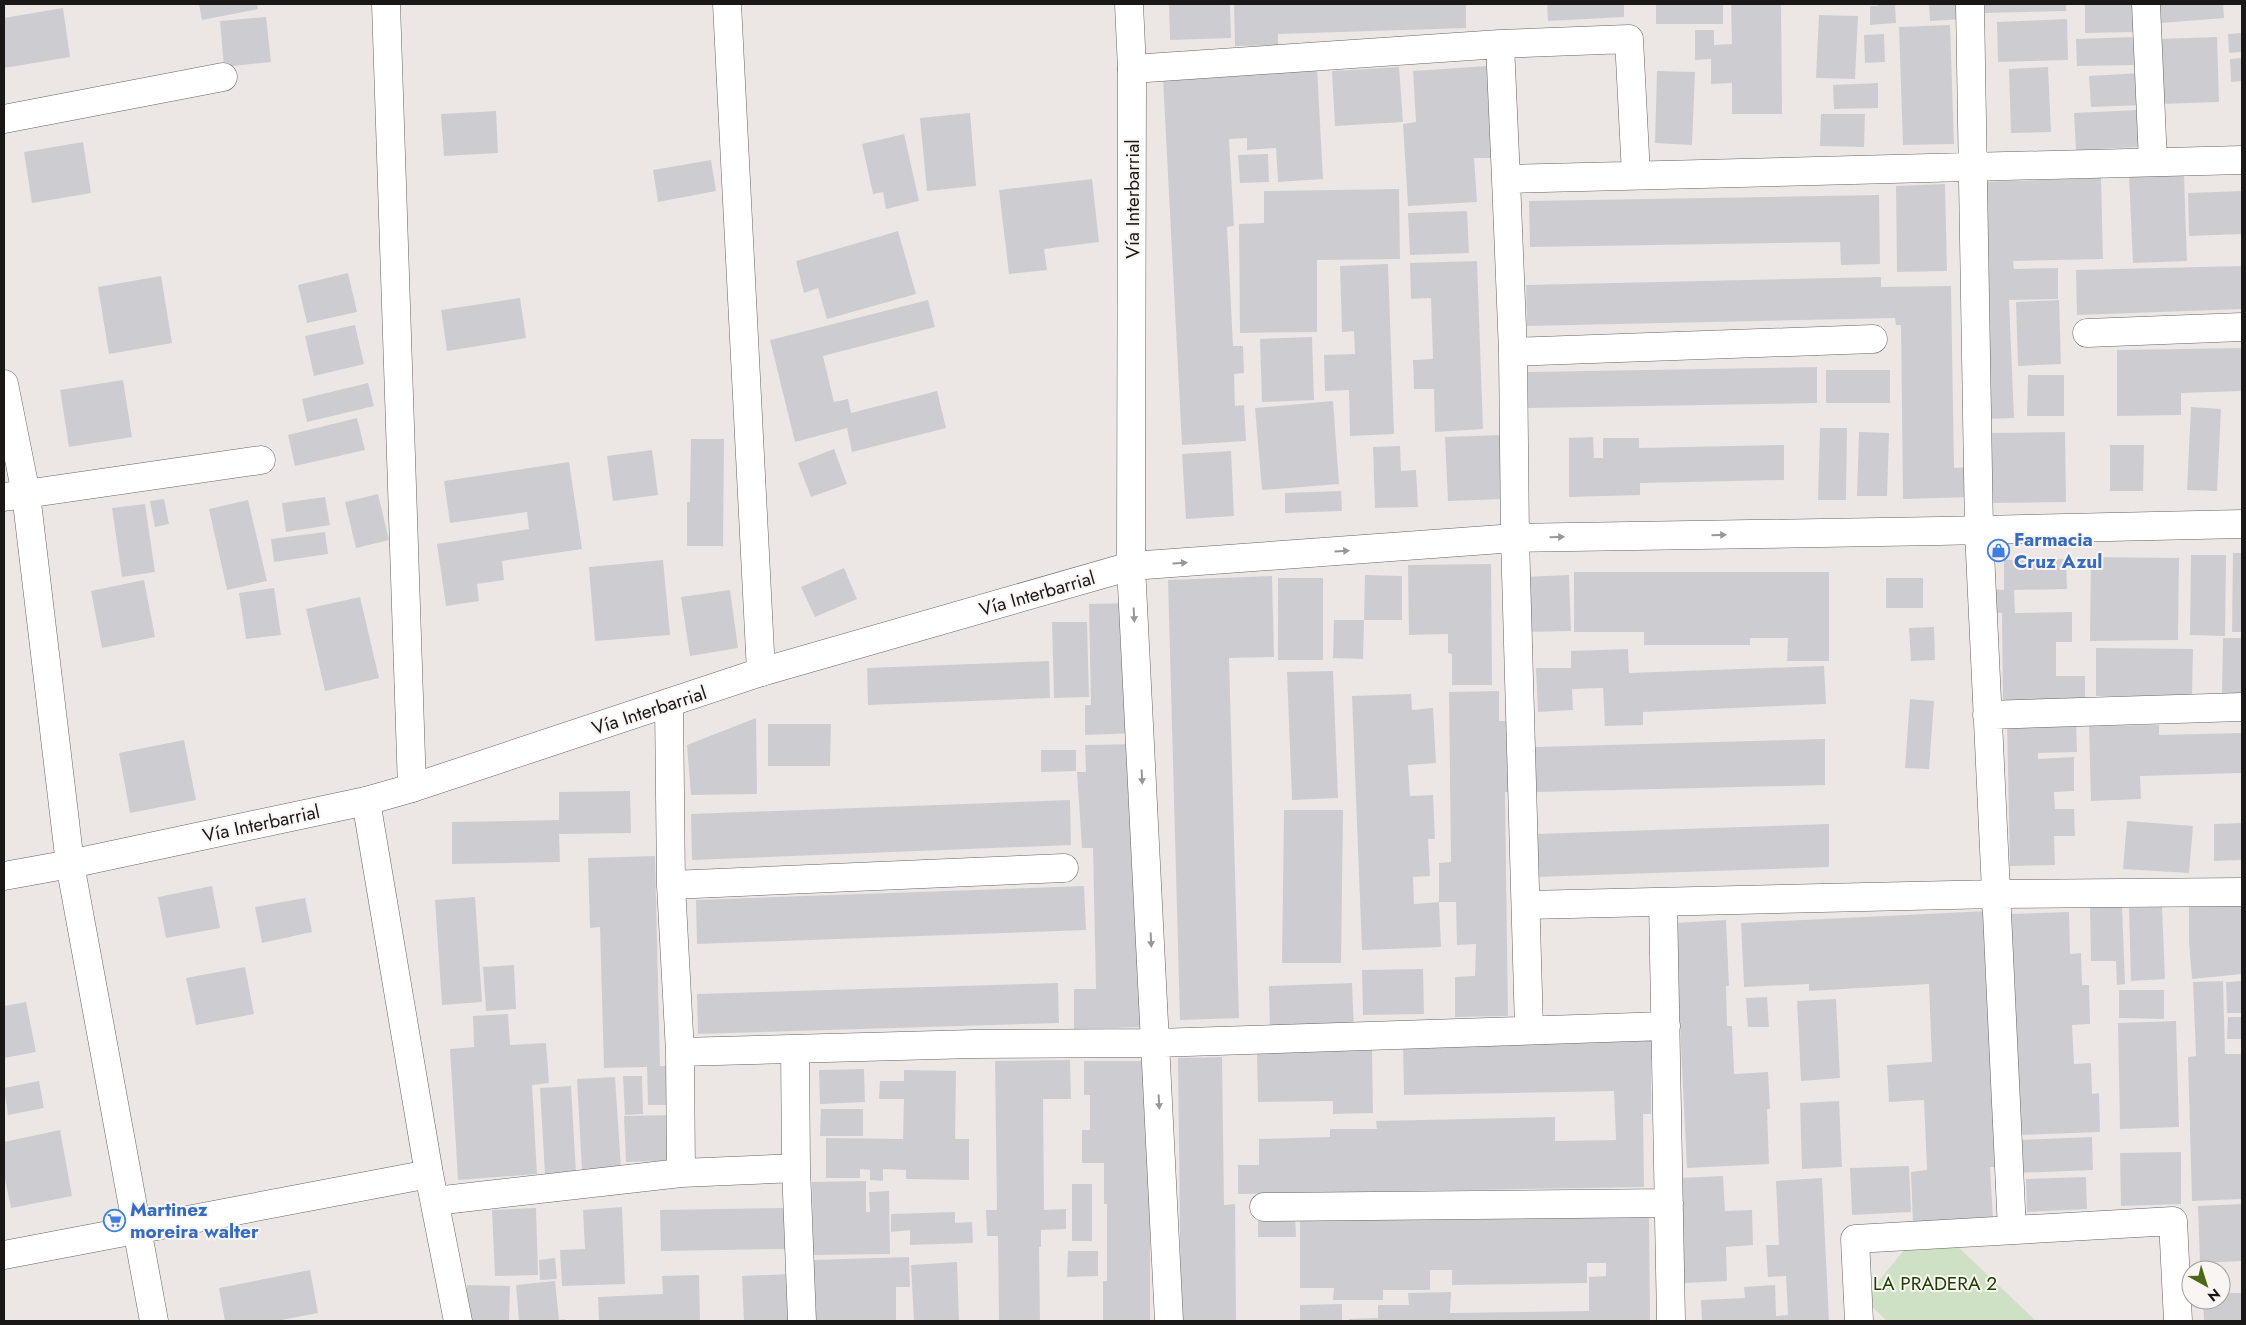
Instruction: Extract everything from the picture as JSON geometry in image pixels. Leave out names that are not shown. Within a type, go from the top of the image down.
[{"type":"street","points":[[386,4],[412,788]]},
{"type":"street","points":[[727,4],[761,672]]},
{"type":"street","name":"Vía Interbarrial","points":[[4,876],[70,864],[366,801],[412,788],[761,672],[1131,566],[1132,69],[1129,4]]},
{"type":"street","points":[[1970,4],[1979,531],[2012,1230]]},
{"type":"street","points":[[2146,4],[2153,162]]},
{"type":"street","points":[[1132,69],[1500,44],[1629,39],[1636,175]]},
{"type":"street","points":[[1500,44],[1512,352],[1515,538],[1527,905],[1529,1029]]},
{"type":"street","points":[[4,119],[223,77]]},
{"type":"street","points":[[1506,179],[2242,160]]},
{"type":"street","points":[[2087,333],[2242,327]]},
{"type":"street","points":[[1512,352],[1873,339]]},
{"type":"street","points":[[4,384],[15,495],[70,864],[154,1321]]},
{"type":"street","points":[[15,495],[260,460]]},
{"type":"street","points":[[1169,1321],[1131,566],[1515,538],[1979,531],[2242,524]]},
{"type":"street","points":[[669,703],[671,885],[680,1052],[681,1173]]},
{"type":"street","points":[[1988,715],[2242,707]]},
{"type":"street","points":[[366,801],[429,1174],[458,1321]]},
{"type":"street","points":[[671,885],[1064,868]]},
{"type":"street","points":[[1527,905],[1996,894],[2242,892]]},
{"type":"street","points":[[1663,902],[1671,1321]]},
{"type":"street","points":[[680,1052],[974,1044],[1156,1043],[1529,1029],[1666,1026]]},
{"type":"street","points":[[795,1050],[796,1168],[802,1321]]},
{"type":"street","points":[[435,1201],[681,1173],[796,1168]]},
{"type":"street","points":[[4,1255],[429,1174]]},
{"type":"street","points":[[1264,1207],[1669,1203]]},
{"type":"street","points":[[1859,1321],[1855,1239],[2173,1221],[2178,1321]]},
{"type":"green space","name":"LA PRADERA 2","points":[[1954,1243],[2036,1321],[1887,1321],[1864,1299],[1905,1249]]},
{"type":"building","points":[[199,4],[257,4],[258,9],[202,20]]},
{"type":"building","points":[[1169,4],[1230,4],[1231,38],[1170,40]]},
{"type":"building","points":[[1234,4],[1466,4],[1466,28],[1278,34],[1278,45],[1235,46]]},
{"type":"building","points":[[1547,4],[1624,4],[1624,17],[1548,21]]},
{"type":"building","points":[[1656,4],[1723,4],[1723,24],[1656,24]]},
{"type":"building","points":[[1731,4],[1781,4],[1782,114],[1732,114],[1732,83],[1711,84],[1711,59],[1695,60],[1695,30],[1714,30],[1714,45],[1732,44]]},
{"type":"building","points":[[1878,4],[1895,4],[1896,23],[1870,25],[1870,6],[1878,6]]},
{"type":"building","points":[[1929,4],[1965,4],[1966,19],[1930,21]]},
{"type":"building","points":[[1985,4],[2066,4],[2066,11],[1985,13]]},
{"type":"building","points":[[2085,4],[2135,4],[2136,32],[2085,33]]},
{"type":"building","points":[[2159,4],[2223,4],[2224,18],[2161,23]]},
{"type":"building","points":[[63,8],[70,57],[4,68],[4,18]]},
{"type":"building","points":[[1819,15],[1858,16],[1855,79],[1816,78]]},
{"type":"building","points":[[266,17],[271,62],[224,67],[220,21]]},
{"type":"building","points":[[2067,19],[2068,60],[1998,62],[1997,22]]},
{"type":"building","points":[[1950,25],[1954,144],[1903,145],[1899,27]]},
{"type":"building","points":[[2242,33],[2242,52],[2229,53],[2228,34]]},
{"type":"building","points":[[1884,34],[1885,62],[1865,63],[1864,35]]},
{"type":"building","points":[[2134,37],[2135,65],[2077,66],[2076,39]]},
{"type":"building","points":[[2217,37],[2219,102],[2160,104],[2158,39]]},
{"type":"building","points":[[2242,58],[2242,81],[2231,82],[2230,59]]},
{"type":"building","points":[[1487,66],[1491,158],[1474,158],[1477,202],[1408,206],[1403,124],[1416,122],[1413,71]]},
{"type":"building","points":[[1399,67],[1403,122],[1335,126],[1332,71]]},
{"type":"building","points":[[2048,67],[2051,132],[2011,133],[2009,69]]},
{"type":"building","points":[[1317,68],[1323,179],[1278,182],[1276,148],[1247,150],[1247,138],[1229,139],[1234,226],[1227,227],[1233,346],[1243,346],[1244,373],[1234,374],[1235,406],[1244,405],[1246,441],[1182,445],[1163,78]]},
{"type":"building","points":[[1657,71],[1695,72],[1692,145],[1655,143]]},
{"type":"building","points":[[2141,73],[2143,105],[2091,107],[2089,76]]},
{"type":"building","points":[[1878,83],[1878,108],[1834,109],[1833,85]]},
{"type":"building","points":[[2137,110],[2139,147],[2076,150],[2074,113]]},
{"type":"building","points":[[496,111],[498,153],[444,156],[441,114]]},
{"type":"building","points":[[970,113],[976,186],[927,191],[920,118]]},
{"type":"building","points":[[1821,114],[1865,114],[1864,147],[1820,146]]},
{"type":"building","points":[[904,134],[919,201],[886,209],[883,192],[873,194],[862,144]]},
{"type":"building","points":[[83,142],[91,193],[32,203],[24,152]]},
{"type":"building","points":[[1268,154],[1269,182],[1240,183],[1238,155]]},
{"type":"building","points":[[711,160],[716,191],[658,202],[653,170]]},
{"type":"building","points":[[2184,174],[2187,261],[2133,263],[2129,176]]},
{"type":"building","points":[[2101,178],[2103,259],[2013,261],[2014,269],[2058,268],[2058,299],[2009,300],[2014,418],[1986,419],[1979,182]]},
{"type":"building","points":[[1092,179],[1099,242],[1044,249],[1047,270],[1009,274],[999,190]]},
{"type":"building","points":[[1945,184],[1947,271],[1897,272],[1896,186]]},
{"type":"building","points":[[1399,189],[1400,259],[1317,260],[1317,332],[1240,333],[1239,224],[1264,223],[1264,191]]},
{"type":"building","points":[[2242,191],[2242,234],[2189,236],[2188,193]]},
{"type":"building","points":[[1879,195],[1880,264],[1841,265],[1840,242],[1530,247],[1529,201]]},
{"type":"building","points":[[1467,211],[1469,253],[1410,255],[1408,213]]},
{"type":"building","points":[[898,231],[916,294],[827,319],[818,288],[804,293],[796,261]]},
{"type":"building","points":[[1477,261],[1483,429],[1435,432],[1434,389],[1414,389],[1413,360],[1433,359],[1431,298],[1411,299],[1410,263]]},
{"type":"building","points":[[1388,264],[1394,434],[1350,436],[1349,390],[1325,391],[1324,355],[1355,354],[1354,331],[1342,332],[1340,266]]},
{"type":"building","points":[[2242,266],[2242,309],[2077,315],[2076,270]]},
{"type":"building","points":[[348,273],[357,312],[307,323],[298,285]]},
{"type":"building","points":[[161,276],[172,343],[109,354],[98,287]]},
{"type":"building","points":[[1881,277],[1881,287],[1951,286],[1954,468],[1972,467],[1972,497],[1903,499],[1901,325],[1896,325],[1895,318],[1527,326],[1526,285]]},
{"type":"building","points":[[520,298],[526,338],[447,351],[441,310]]},
{"type":"building","points":[[928,300],[935,327],[823,356],[834,402],[848,399],[851,413],[937,391],[946,428],[852,452],[847,428],[795,442],[770,340]]},
{"type":"building","points":[[2059,300],[2061,364],[2018,366],[2016,302]]},
{"type":"building","points":[[355,325],[364,364],[314,376],[305,336]]},
{"type":"building","points":[[1312,337],[1314,400],[1262,402],[1260,339]]},
{"type":"building","points":[[2242,348],[2242,391],[2181,393],[2181,415],[2117,416],[2117,350]]},
{"type":"building","points":[[1817,367],[1817,403],[1528,408],[1528,372]]},
{"type":"building","points":[[1826,370],[1890,370],[1890,403],[1826,403]]},
{"type":"building","points":[[2028,375],[2064,375],[2064,416],[2027,416]]},
{"type":"building","points":[[123,380],[132,437],[69,447],[60,390]]},
{"type":"building","points":[[368,383],[374,406],[307,422],[302,399]]},
{"type":"building","points":[[1333,401],[1339,484],[1262,490],[1255,408]]},
{"type":"building","points":[[2191,407],[2221,409],[2217,491],[2187,490]]},
{"type":"building","points":[[357,418],[365,450],[295,466],[288,435]]},
{"type":"building","points":[[1820,428],[1847,428],[1846,500],[1818,500]]},
{"type":"building","points":[[1859,432],[1889,433],[1887,496],[1857,496]]},
{"type":"building","points":[[2065,432],[2066,502],[1990,503],[1989,433]]},
{"type":"building","points":[[1502,435],[1504,499],[1448,501],[1445,437]]},
{"type":"building","points":[[1593,437],[1594,458],[1603,458],[1603,438],[1639,438],[1639,448],[1784,445],[1784,480],[1640,483],[1640,495],[1569,497],[1569,438]]},
{"type":"building","points":[[691,439],[724,439],[723,546],[687,546],[687,502],[690,502]]},
{"type":"building","points":[[2110,445],[2144,445],[2143,491],[2110,491]]},
{"type":"building","points":[[1400,446],[1401,471],[1416,470],[1418,507],[1375,508],[1373,447]]},
{"type":"building","points":[[834,449],[847,484],[811,497],[798,463]]},
{"type":"building","points":[[652,450],[658,495],[613,501],[607,456]]},
{"type":"building","points":[[1231,451],[1234,516],[1186,519],[1182,454]]},
{"type":"building","points":[[569,462],[582,549],[502,561],[504,580],[477,584],[479,601],[446,606],[437,544],[529,529],[527,512],[450,523],[444,481]]},
{"type":"building","points":[[1341,491],[1342,511],[1285,513],[1285,493]]},
{"type":"building","points":[[378,494],[389,540],[356,548],[345,502]]},
{"type":"building","points":[[325,497],[330,525],[286,532],[282,503]]},
{"type":"building","points":[[164,499],[169,524],[155,527],[150,501]]},
{"type":"building","points":[[248,500],[267,581],[227,590],[209,509]]},
{"type":"building","points":[[145,504],[155,572],[122,577],[112,508]]},
{"type":"building","points":[[325,532],[328,554],[274,562],[271,539]]},
{"type":"building","points":[[2233,553],[2242,553],[2242,632],[2232,632]]},
{"type":"building","points":[[2191,555],[2226,555],[2225,636],[2190,635]]},
{"type":"building","points":[[2091,557],[2179,558],[2178,640],[2090,641]]},
{"type":"building","points":[[2066,559],[2067,589],[2014,590],[2015,613],[2072,612],[2072,642],[2056,642],[2056,676],[2085,676],[2085,708],[2003,709],[2002,613],[1992,613],[1992,589],[2004,590],[2004,560]]},
{"type":"building","points":[[663,560],[670,635],[595,641],[589,567]]},
{"type":"building","points":[[1491,564],[1492,685],[1452,685],[1452,654],[1448,653],[1448,634],[1409,635],[1408,565]]},
{"type":"building","points":[[844,568],[857,599],[815,617],[801,587]]},
{"type":"building","points":[[1574,572],[1829,572],[1829,661],[1787,661],[1788,638],[1750,638],[1750,645],[1644,645],[1644,632],[1574,632]]},
{"type":"building","points":[[1365,575],[1402,576],[1402,620],[1364,620]]},
{"type":"building","points":[[1569,575],[1571,631],[1523,632],[1521,577]]},
{"type":"building","points":[[1272,576],[1274,657],[1229,658],[1239,1018],[1180,1020],[1168,580]]},
{"type":"building","points":[[1278,578],[1323,578],[1323,660],[1278,660]]},
{"type":"building","points":[[1886,578],[1923,578],[1923,608],[1886,608]]},
{"type":"building","points":[[144,580],[155,637],[102,648],[91,591]]},
{"type":"building","points":[[274,588],[281,635],[246,639],[239,593]]},
{"type":"building","points":[[730,590],[738,648],[690,656],[681,597]]},
{"type":"building","points":[[360,597],[379,678],[325,691],[306,609]]},
{"type":"building","points":[[1131,603],[1138,733],[1085,735],[1085,705],[1091,705],[1089,604]]},
{"type":"building","points":[[1334,620],[1364,620],[1363,659],[1333,658]]},
{"type":"building","points":[[1052,622],[1087,622],[1089,697],[1054,698]]},
{"type":"building","points":[[1934,627],[1935,660],[1911,661],[1909,628]]},
{"type":"building","points":[[2223,638],[2242,638],[2242,694],[2222,694]]},
{"type":"building","points":[[2096,648],[2193,649],[2192,696],[2096,696]]},
{"type":"building","points":[[1628,649],[1629,673],[1824,666],[1826,704],[1643,712],[1643,725],[1605,726],[1603,688],[1572,689],[1573,710],[1538,712],[1536,668],[1571,668],[1571,651]]},
{"type":"building","points":[[1049,661],[1050,698],[868,705],[867,668]]},
{"type":"building","points":[[1333,671],[1338,798],[1292,800],[1287,672]]},
{"type":"building","points":[[1499,691],[1499,721],[1513,721],[1514,792],[1505,792],[1508,1016],[1455,1017],[1455,977],[1475,976],[1476,944],[1457,945],[1456,902],[1439,902],[1439,863],[1451,862],[1449,692]]},
{"type":"building","points":[[1411,694],[1412,710],[1433,708],[1436,763],[1408,765],[1410,796],[1433,795],[1435,839],[1428,839],[1430,876],[1413,877],[1414,904],[1439,902],[1441,947],[1362,950],[1352,696]]},
{"type":"building","points":[[1910,699],[1934,701],[1929,769],[1905,768]]},
{"type":"building","points":[[756,718],[757,794],[691,795],[687,745]]},
{"type":"building","points":[[2076,720],[2077,752],[2038,753],[2038,759],[2074,757],[2074,791],[2054,792],[2055,809],[2074,809],[2075,836],[2054,836],[2055,865],[2010,866],[2007,722]]},
{"type":"building","points":[[768,724],[831,724],[830,766],[768,766]]},
{"type":"building","points":[[2159,725],[2159,735],[2242,733],[2242,773],[2140,776],[2141,799],[2091,801],[2089,726]]},
{"type":"building","points":[[1825,739],[1825,785],[1536,792],[1535,747]]},
{"type":"building","points":[[184,740],[196,800],[130,813],[119,753]]},
{"type":"building","points":[[1138,744],[1146,1027],[1074,1029],[1074,989],[1096,989],[1093,848],[1082,848],[1077,772],[1086,772],[1085,745]]},
{"type":"building","points":[[1041,750],[1076,750],[1076,771],[1041,772]]},
{"type":"building","points":[[630,791],[631,833],[559,834],[560,862],[452,864],[452,822],[559,820],[559,792]]},
{"type":"building","points":[[1070,800],[1071,845],[692,860],[691,814]]},
{"type":"building","points":[[1284,810],[1343,810],[1341,963],[1282,963]]},
{"type":"building","points":[[2127,821],[2193,826],[2189,873],[2123,869]]},
{"type":"building","points":[[2242,823],[2242,860],[2214,861],[2214,824]]},
{"type":"building","points":[[1829,824],[1829,867],[1536,877],[1535,834]]},
{"type":"building","points":[[655,856],[660,1066],[669,1066],[671,1105],[648,1105],[647,1067],[604,1068],[600,927],[590,928],[588,858]]},
{"type":"building","points":[[212,886],[220,928],[166,938],[158,897]]},
{"type":"building","points":[[1084,886],[1086,930],[697,944],[696,900]]},
{"type":"building","points":[[475,897],[482,1002],[442,1005],[435,900]]},
{"type":"building","points":[[305,898],[312,932],[262,943],[255,907]]},
{"type":"building","points":[[2189,903],[2242,903],[2242,974],[2192,979],[2189,942]]},
{"type":"building","points":[[2122,905],[2125,984],[2117,985],[2116,961],[2091,961],[2090,907]]},
{"type":"building","points":[[2162,907],[2165,979],[2131,981],[2129,908]]},
{"type":"building","points":[[1987,911],[1999,1167],[1990,1167],[1993,1220],[1913,1224],[1911,1172],[1927,1170],[1924,1100],[1889,1102],[1887,1065],[1932,1062],[1929,984],[1809,991],[1809,984],[1744,987],[1741,923]]},
{"type":"building","points":[[2069,912],[2070,954],[2081,953],[2082,985],[2089,985],[2090,1024],[2072,1025],[2074,1064],[2091,1063],[2092,1094],[2099,1093],[2100,1132],[2017,1135],[2010,914]]},
{"type":"building","points":[[1726,920],[1729,986],[1726,986],[1727,1026],[1732,1026],[1734,1074],[1768,1072],[1770,1109],[1767,1109],[1769,1164],[1687,1168],[1675,923]]},
{"type":"building","points":[[514,965],[516,1009],[486,1011],[483,967]]},
{"type":"building","points":[[245,967],[254,1014],[196,1025],[186,978]]},
{"type":"building","points":[[1423,969],[1424,1014],[1363,1015],[1362,970]]},
{"type":"building","points":[[2223,981],[2225,1054],[2242,1054],[2242,1199],[2192,1201],[2188,1057],[2196,1056],[2193,982]]},
{"type":"building","points":[[2242,981],[2242,1013],[2227,1013],[2226,982]]},
{"type":"building","points":[[1058,983],[1059,1023],[698,1034],[697,994]]},
{"type":"building","points":[[1352,983],[1354,1031],[1270,1033],[1269,986]]},
{"type":"building","points":[[2119,990],[2164,990],[2164,1019],[2119,1018]]},
{"type":"building","points":[[1767,997],[1769,1027],[1748,1027],[1746,998]]},
{"type":"building","points":[[1836,999],[1840,1078],[1801,1081],[1797,1001]]},
{"type":"building","points":[[26,1002],[36,1052],[4,1058],[4,1006]]},
{"type":"building","points":[[508,1014],[510,1045],[546,1043],[549,1083],[532,1085],[537,1174],[458,1180],[450,1049],[474,1047],[473,1016]]},
{"type":"building","points":[[2228,1017],[2242,1017],[2242,1039],[2227,1039]]},
{"type":"building","points":[[2176,1021],[2179,1127],[2120,1129],[2118,1023]]},
{"type":"building","points":[[1651,1041],[1651,1114],[1643,1114],[1644,1187],[1238,1194],[1238,1165],[1259,1165],[1259,1139],[1330,1137],[1330,1129],[1377,1129],[1376,1121],[1555,1117],[1555,1141],[1616,1140],[1614,1091],[1404,1095],[1403,1045]]},
{"type":"building","points":[[1372,1050],[1373,1113],[1333,1114],[1333,1101],[1258,1102],[1257,1052]]},
{"type":"building","points":[[1222,1057],[1224,1205],[1235,1204],[1236,1321],[1181,1321],[1178,1058]]},
{"type":"building","points":[[1070,1060],[1071,1099],[1043,1099],[1044,1210],[1066,1209],[1066,1229],[1041,1230],[1041,1247],[1039,1247],[1040,1321],[999,1321],[998,1236],[987,1236],[986,1210],[997,1210],[995,1061]]},
{"type":"building","points":[[1084,1061],[1150,1061],[1150,1321],[1103,1321],[1103,1281],[1107,1281],[1107,1204],[1104,1204],[1104,1163],[1082,1163],[1082,1130],[1090,1130],[1090,1095],[1084,1095]]},
{"type":"building","points":[[864,1069],[865,1102],[820,1104],[819,1070]]},
{"type":"building","points":[[904,1070],[956,1071],[955,1139],[969,1139],[969,1180],[906,1179],[906,1170],[883,1169],[883,1181],[870,1180],[870,1170],[860,1169],[860,1178],[826,1178],[826,1138],[903,1139],[904,1099],[879,1099],[880,1081],[904,1081]]},
{"type":"building","points":[[623,1076],[642,1076],[643,1114],[625,1115]]},
{"type":"building","points":[[615,1077],[621,1168],[582,1170],[577,1079]]},
{"type":"building","points":[[39,1081],[44,1108],[8,1115],[4,1088]]},
{"type":"building","points":[[571,1086],[576,1173],[545,1174],[540,1088]]},
{"type":"building","points":[[1839,1101],[1842,1167],[1802,1169],[1800,1103]]},
{"type":"building","points":[[821,1109],[863,1109],[863,1136],[820,1136]]},
{"type":"building","points":[[670,1115],[671,1161],[626,1162],[624,1116]]},
{"type":"building","points":[[60,1130],[72,1196],[11,1208],[4,1174],[4,1142]]},
{"type":"building","points":[[2092,1137],[2093,1170],[2018,1173],[2017,1140]]},
{"type":"building","points":[[2181,1152],[2181,1204],[2121,1206],[2120,1153]]},
{"type":"building","points":[[1909,1166],[1911,1212],[1852,1215],[1850,1168]]},
{"type":"building","points":[[1723,1176],[1725,1211],[1752,1210],[1753,1245],[1726,1247],[1727,1281],[1684,1283],[1679,1178]]},
{"type":"building","points":[[2086,1177],[2087,1209],[2027,1212],[2026,1179]]},
{"type":"building","points":[[1822,1178],[1829,1321],[1702,1321],[1701,1300],[1745,1298],[1744,1287],[1775,1285],[1776,1316],[1788,1315],[1786,1276],[1768,1277],[1766,1245],[1779,1245],[1776,1181]]},
{"type":"building","points":[[866,1181],[866,1212],[870,1212],[869,1192],[889,1191],[890,1254],[813,1255],[812,1182]]},
{"type":"building","points":[[1072,1184],[1092,1184],[1092,1241],[1072,1241]]},
{"type":"building","points":[[2242,1204],[2242,1261],[2200,1260],[2198,1206]]},
{"type":"building","points":[[622,1207],[625,1284],[562,1286],[560,1250],[585,1249],[583,1210]]},
{"type":"building","points":[[536,1208],[538,1275],[495,1276],[492,1210]]},
{"type":"building","points":[[785,1208],[785,1249],[661,1251],[660,1210]]},
{"type":"building","points":[[955,1212],[955,1223],[972,1222],[973,1243],[910,1245],[910,1230],[891,1232],[891,1214]]},
{"type":"building","points":[[1295,1212],[1296,1237],[1258,1237],[1258,1213]]},
{"type":"building","points":[[1649,1215],[1650,1321],[1349,1321],[1349,1319],[1378,1318],[1378,1305],[1409,1305],[1408,1293],[1451,1292],[1450,1313],[1589,1311],[1589,1277],[1606,1276],[1606,1263],[1587,1263],[1587,1283],[1452,1285],[1452,1270],[1430,1270],[1430,1290],[1383,1290],[1383,1300],[1333,1300],[1334,1288],[1300,1288],[1300,1221]]},
{"type":"building","points":[[1068,1251],[1098,1251],[1098,1276],[1067,1277]]},
{"type":"building","points":[[909,1257],[910,1287],[896,1287],[896,1321],[813,1321],[812,1260]]},
{"type":"building","points":[[555,1258],[557,1279],[540,1280],[539,1260]]},
{"type":"building","points":[[957,1262],[959,1321],[914,1321],[911,1265]]},
{"type":"building","points":[[310,1270],[318,1313],[276,1321],[225,1321],[219,1288]]},
{"type":"building","points":[[791,1274],[793,1321],[744,1321],[742,1276]]},
{"type":"building","points":[[699,1275],[700,1321],[599,1321],[598,1297],[663,1294],[662,1276]]},
{"type":"building","points":[[555,1281],[559,1320],[565,1319],[565,1321],[519,1321],[516,1285]]},
{"type":"building","points":[[467,1285],[510,1286],[509,1320],[466,1320]]},
{"type":"building","points":[[2231,1293],[2242,1293],[2242,1321],[2204,1321],[2203,1310],[2231,1310]]},
{"type":"building","points":[[1342,1304],[1342,1321],[1300,1321],[1300,1305]]},
{"type":"place","name":"Farmacia Cruz Azul","points":[[1998,550]]},
{"type":"place","name":"Martinez moreira walter","points":[[114,1220]]}]
